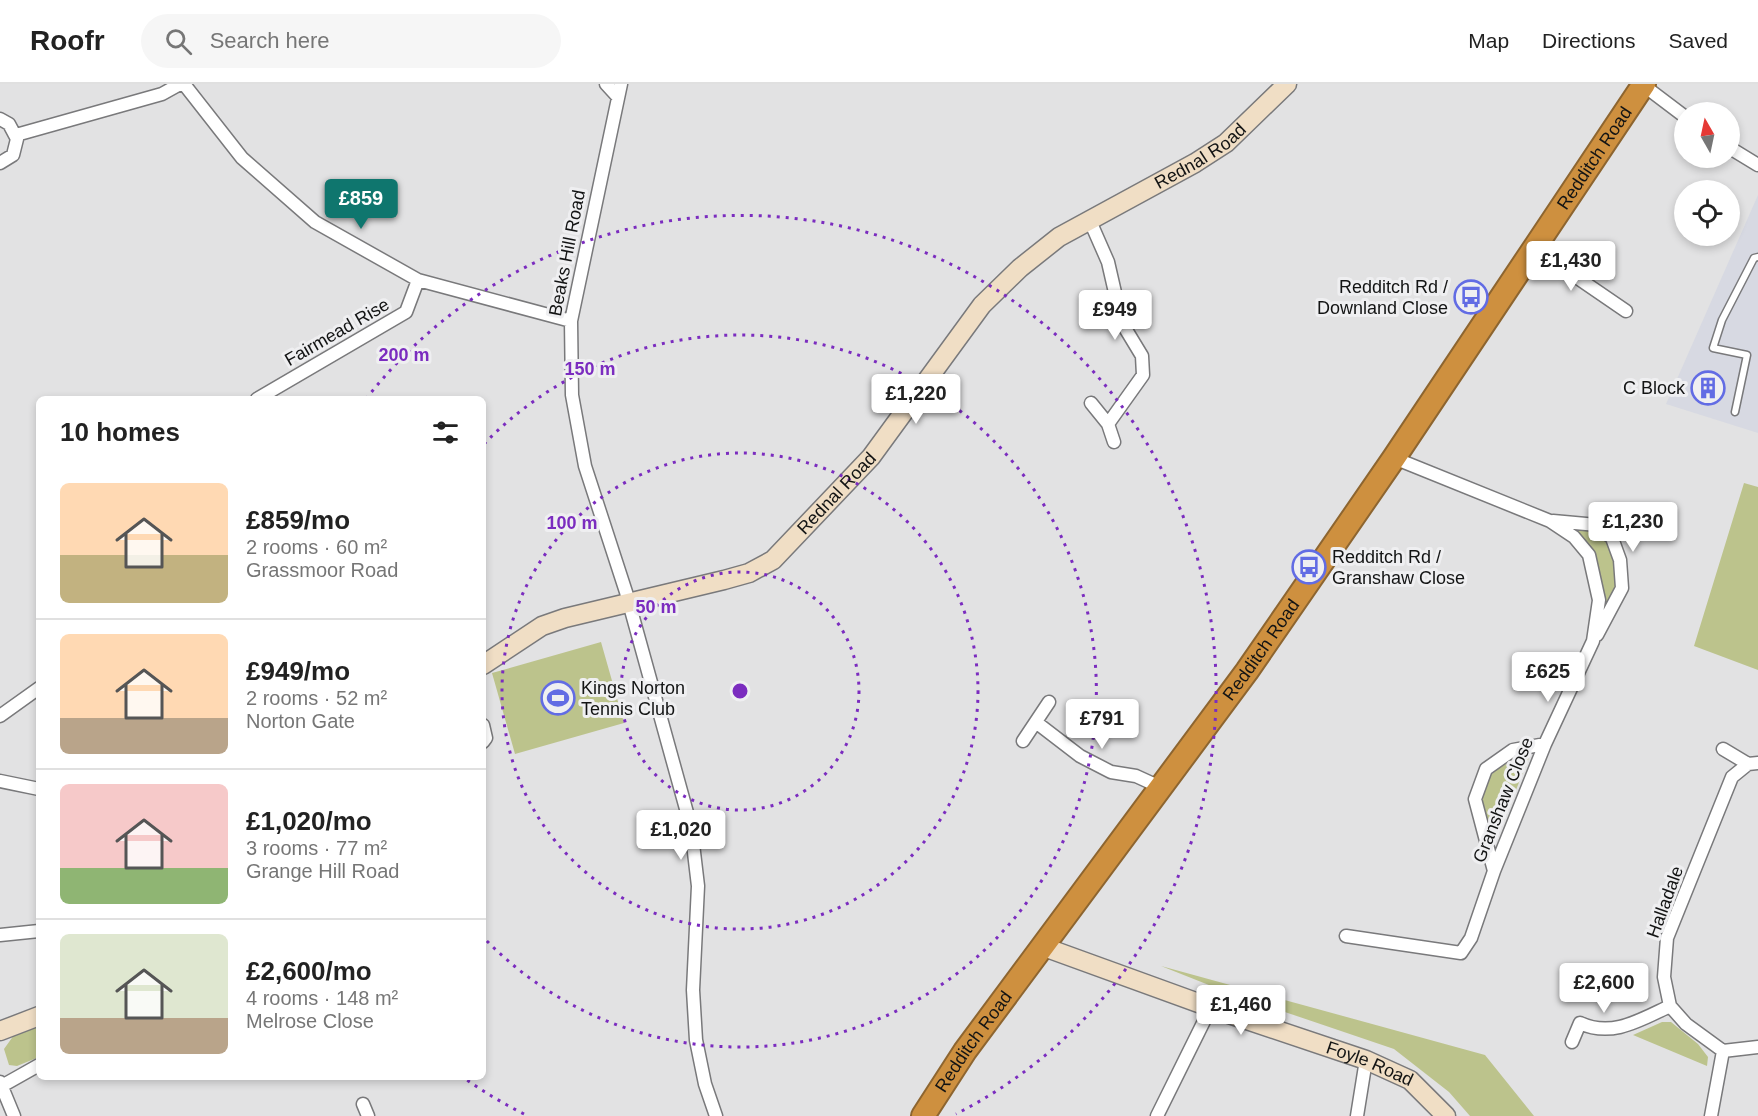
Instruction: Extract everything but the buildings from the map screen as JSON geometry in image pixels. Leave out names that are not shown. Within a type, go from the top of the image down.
[{"type":"highway","name":"Redditch Road","points":[[923,1116],[964,1051],[1044,947],[1247,671],[1394,458],[1643,85]]},
{"type":"street","points":[[16,135],[162,94],[180,84]]},
{"type":"street","points":[[184,84],[242,158],[315,222],[418,280],[571,321]]},
{"type":"street","points":[[606,84],[619,90]]},
{"type":"street","name":"Rednal Road","points":[[486,663],[542,626],[565,618],[749,573],[773,560],[870,457],[982,306],[1020,268],[1059,237],[1195,163],[1226,143],[1287,84]]},
{"type":"street","points":[[1643,85],[1674,108]]},
{"type":"street","name":"Beaks Hill Road","points":[[619,90],[571,321],[572,395],[585,466],[628,604],[691,827],[698,886],[693,990],[696,1040],[705,1084],[716,1116]]},
{"type":"street","points":[[0,119],[9,124],[16,135],[17,148],[13,155],[0,164]]},
{"type":"street","points":[[1740,154],[1758,165]]},
{"type":"street","points":[[1090,221],[1108,262],[1122,322],[1142,356],[1143,375],[1108,424]]},
{"type":"street","points":[[1534,248],[1626,311]]},
{"type":"street","name":"Fairmead Rise","points":[[262,396],[406,312],[418,280]]},
{"type":"street","points":[[1091,403],[1108,424],[1114,442]]},
{"type":"street","name":"Granshaw Close","points":[[1346,936],[1461,953],[1470,938],[1545,744],[1593,641],[1599,600],[1589,555],[1574,537],[1550,521],[1394,458]]},
{"type":"street","points":[[1550,521],[1597,525],[1612,538],[1620,560],[1622,588],[1593,641]]},
{"type":"street","points":[[0,716],[36,690]]},
{"type":"street","points":[[1023,741],[1049,702]]},
{"type":"street","points":[[1037,723],[1080,756],[1111,772],[1136,776],[1160,787]]},
{"type":"street","points":[[1494,871],[1474,799],[1486,769],[1513,750],[1545,744]]},
{"type":"street","points":[[1723,749],[1753,764]]},
{"type":"street","name":"Halladale","points":[[1670,1006],[1664,976],[1667,938],[1732,777],[1753,764]]},
{"type":"street","points":[[0,781],[36,788]]},
{"type":"street","points":[[0,935],[36,931]]},
{"type":"street","name":"Foyle Road","points":[[1044,947],[1366,1060],[1410,1080],[1446,1116]]},
{"type":"street","points":[[1572,1042],[1580,1023],[1595,1030],[1628,1027],[1670,1006],[1686,1024],[1723,1051],[1758,1047]]},
{"type":"street","points":[[1157,1116],[1211,1007]]},
{"type":"street","points":[[0,1031],[36,1017]]},
{"type":"street","points":[[1711,1116],[1723,1051]]},
{"type":"street","points":[[1357,1116],[1366,1060]]},
{"type":"street","points":[[14,1116],[1,1085],[36,1067]]},
{"type":"street","points":[[363,1104],[368,1116]]},
{"type":"lane","points":[[1735,412],[1747,355],[1713,348],[1722,320],[1754,258],[1758,257]]},
{"type":"shaded area","points":[[1758,195],[1758,433],[1666,404],[1736,246],[1740,246],[1740,236]]},
{"type":"green space","points":[[1744,483],[1758,487],[1758,670],[1694,646]]},
{"type":"green space","points":[[1550,521],[1597,525],[1612,538],[1622,588],[1593,641],[1599,600],[1589,555]]},
{"type":"green space","name":"Kings Norton Tennis Club","points":[[601,642],[624,723],[515,754],[492,673]]},
{"type":"green space","points":[[1530,755],[1497,837],[1492,832],[1484,812],[1483,790],[1492,774],[1500,768]]},
{"type":"green space","points":[[1161,966],[1485,1055],[1534,1116],[1470,1116],[1449,1092],[1394,1049],[1229,993]]},
{"type":"green space","points":[[1662,1022],[1671,1022],[1698,1044],[1708,1057],[1707,1066],[1633,1035]]},
{"type":"green space","points":[[36,1026],[36,1058],[17,1066],[9,1065],[4,1049],[14,1035]]},
{"type":"place","name":"Redditch Rd / Downland Close","points":[[1471,297]]},
{"type":"place","name":"C Block","points":[[1708,388]]},
{"type":"place","name":"Redditch Rd / Granshaw Close","points":[[1309,567]]},
{"type":"place","name":"Kings Norton Tennis Club","points":[[558,698]]}]
